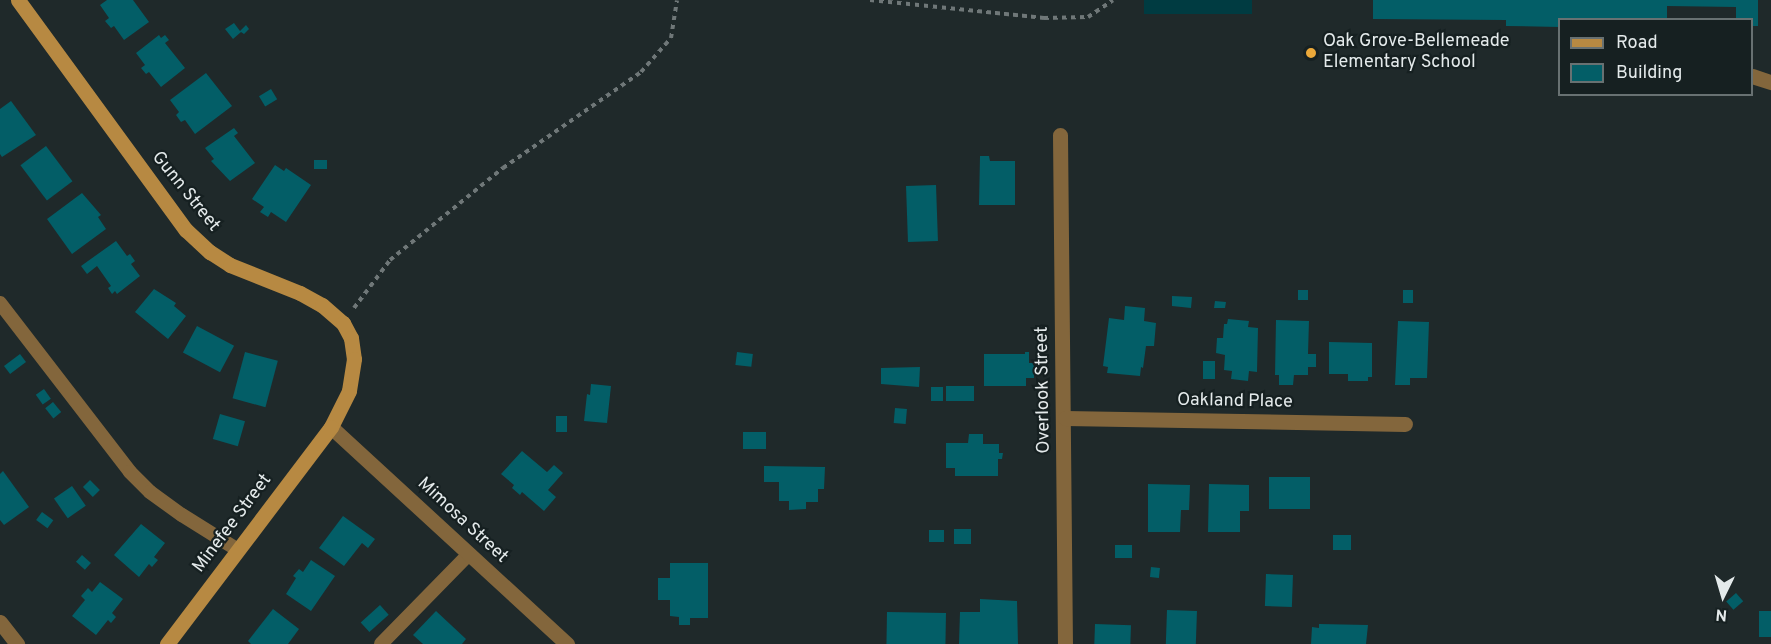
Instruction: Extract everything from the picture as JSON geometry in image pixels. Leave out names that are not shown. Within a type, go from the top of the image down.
[{"type":"street","name":"Gunn Street","points":[[18,0],[186,230],[210,252],[230,265],[300,292],[322,305],[343,323]]},
{"type":"street","points":[[1753,76],[1771,81]]},
{"type":"street","name":"Overlook Street","points":[[1060,135],[1065,418],[1065,644]]},
{"type":"street","points":[[331,427],[349,392],[354,359],[351,338],[343,323]]},
{"type":"street","name":"Oakland Place","points":[[1065,418],[1405,424]]},
{"type":"street","name":"Minefee Street","points":[[167,644],[331,427]]},
{"type":"street","name":"Mimosa Street","points":[[331,427],[567,644]]},
{"type":"street","points":[[0,622],[17,644]]},
{"type":"lane","points":[[0,303],[130,472],[150,492],[238,550]]},
{"type":"lane","points":[[381,644],[468,554]]},
{"type":"path","points":[[343,323],[390,260],[503,168],[641,72],[671,38],[677,0]]},
{"type":"path","points":[[870,0],[1044,18],[1088,16],[1113,0]]},
{"type":"shaded area","points":[[1144,0],[1252,0],[1252,14],[1144,14]]},
{"type":"building","points":[[107,0],[133,0],[149,22],[124,40],[114,26],[111,28],[105,21],[109,18],[100,5]]},
{"type":"building","points":[[1373,0],[1758,0],[1758,26],[1753,26],[1753,18],[1736,18],[1736,7],[1667,6],[1667,18],[1558,18],[1558,27],[1506,26],[1506,20],[1373,19]]},
{"type":"building","points":[[234,23],[240,31],[246,25],[249,29],[233,39],[225,29]]},
{"type":"building","points":[[159,35],[161,38],[165,35],[169,40],[165,43],[185,68],[161,87],[149,72],[146,74],[141,68],[145,65],[136,53]]},
{"type":"building","points":[[206,73],[232,106],[195,134],[185,120],[181,122],[176,115],[179,112],[170,100]]},
{"type":"building","points":[[271,89],[277,99],[265,106],[259,96]]},
{"type":"building","points":[[11,101],[36,135],[2,157],[0,154],[0,109]]},
{"type":"building","points":[[234,128],[238,133],[234,136],[255,163],[230,181],[211,161],[214,159],[205,148]]},
{"type":"building","points":[[46,146],[72,181],[47,200],[20,165]]},
{"type":"building","points":[[980,156],[989,156],[990,161],[1015,161],[1015,205],[979,205]]},
{"type":"building","points":[[314,160],[327,160],[327,169],[314,169]]},
{"type":"building","points":[[275,165],[284,171],[286,168],[311,185],[286,222],[271,212],[268,217],[260,212],[264,207],[252,199]]},
{"type":"building","points":[[936,185],[938,241],[908,242],[906,186]]},
{"type":"building","points":[[82,193],[101,215],[98,217],[106,229],[72,254],[47,219]]},
{"type":"building","points":[[116,241],[127,256],[130,254],[135,261],[131,264],[140,276],[117,294],[115,291],[112,294],[108,288],[111,286],[97,266],[87,274],[81,266]]},
{"type":"building","points":[[154,289],[176,303],[174,306],[186,316],[168,339],[135,312]]},
{"type":"building","points":[[1298,290],[1308,290],[1308,300],[1298,300]]},
{"type":"building","points":[[1403,290],[1413,290],[1413,303],[1403,303]]},
{"type":"building","points":[[1172,296],[1192,297],[1191,308],[1172,306]]},
{"type":"building","points":[[1215,301],[1226,302],[1225,308],[1214,308]]},
{"type":"building","points":[[1125,306],[1145,308],[1144,321],[1156,323],[1154,346],[1146,346],[1140,376],[1107,373],[1108,367],[1103,366],[1109,318],[1124,320]]},
{"type":"building","points":[[1228,319],[1249,321],[1248,327],[1258,328],[1257,372],[1249,371],[1248,381],[1231,379],[1232,371],[1224,370],[1225,355],[1216,353],[1217,338],[1223,338],[1224,324],[1227,324]]},
{"type":"building","points":[[1276,320],[1309,321],[1308,354],[1316,354],[1316,367],[1308,367],[1308,375],[1294,375],[1293,385],[1279,385],[1279,375],[1275,375]]},
{"type":"building","points":[[1398,321],[1429,322],[1427,378],[1410,378],[1410,385],[1395,385]]},
{"type":"building","points":[[197,326],[234,346],[220,372],[183,352]]},
{"type":"building","points":[[1329,342],[1372,343],[1372,377],[1368,377],[1368,381],[1348,381],[1348,374],[1329,374]]},
{"type":"building","points":[[245,352],[278,361],[265,407],[233,398]]},
{"type":"building","points":[[737,352],[753,354],[751,367],[735,365]]},
{"type":"building","points":[[1029,352],[1029,363],[1034,363],[1034,378],[1026,378],[1026,386],[984,386],[984,354],[1025,354]]},
{"type":"building","points":[[20,354],[26,362],[10,374],[4,366]]},
{"type":"building","points":[[1203,361],[1215,361],[1215,379],[1203,379]]},
{"type":"building","points":[[920,367],[919,387],[881,384],[881,368]]},
{"type":"building","points":[[591,384],[611,386],[607,423],[584,421],[587,394],[590,395]]},
{"type":"building","points":[[946,386],[974,386],[974,401],[946,401]]},
{"type":"building","points":[[931,387],[943,387],[943,401],[931,401]]},
{"type":"building","points":[[44,389],[51,399],[43,405],[36,395]]},
{"type":"building","points":[[53,402],[61,412],[53,418],[45,408]]},
{"type":"building","points":[[895,408],[907,409],[906,424],[894,423]]},
{"type":"building","points":[[220,414],[245,421],[238,446],[213,439]]},
{"type":"building","points":[[556,416],[567,416],[567,432],[556,432]]},
{"type":"building","points":[[743,432],[766,432],[766,449],[743,449]]},
{"type":"building","points":[[969,434],[983,434],[983,444],[999,444],[999,453],[1003,453],[1002,459],[998,459],[998,476],[955,476],[955,468],[946,468],[946,443],[968,443]]},
{"type":"building","points":[[522,451],[547,472],[554,465],[563,473],[548,490],[556,497],[544,511],[522,492],[520,495],[512,488],[514,485],[501,474]]},
{"type":"building","points":[[764,466],[825,467],[824,489],[818,489],[818,502],[806,502],[806,509],[789,510],[789,501],[779,501],[779,482],[764,482]]},
{"type":"building","points":[[3,471],[29,507],[4,525],[0,520],[0,474]]},
{"type":"building","points":[[1269,477],[1310,477],[1310,509],[1269,509]]},
{"type":"building","points":[[90,480],[100,490],[93,497],[83,487]]},
{"type":"building","points":[[1148,484],[1190,485],[1189,510],[1181,510],[1180,532],[1148,532]]},
{"type":"building","points":[[1209,484],[1249,485],[1249,511],[1240,511],[1240,532],[1208,532]]},
{"type":"building","points":[[72,486],[86,506],[68,518],[54,499]]},
{"type":"building","points":[[42,512],[53,520],[47,528],[36,520]]},
{"type":"building","points":[[343,516],[375,539],[368,548],[362,543],[344,566],[319,548]]},
{"type":"building","points":[[141,524],[165,543],[154,557],[158,560],[152,567],[149,564],[139,577],[114,555]]},
{"type":"building","points":[[954,529],[971,529],[971,544],[954,544]]},
{"type":"building","points":[[929,530],[944,530],[944,542],[929,542]]},
{"type":"building","points":[[1333,535],[1351,535],[1351,550],[1333,550]]},
{"type":"building","points":[[1115,545],[1132,545],[1132,558],[1115,558]]},
{"type":"building","points":[[82,555],[91,563],[85,570],[76,562]]},
{"type":"building","points":[[311,560],[335,576],[311,611],[286,594],[296,578],[293,576],[299,569],[303,572]]},
{"type":"building","points":[[670,563],[708,563],[708,618],[690,618],[690,625],[679,625],[679,617],[670,616],[670,600],[658,600],[658,578],[670,578]]},
{"type":"building","points":[[1151,567],[1160,568],[1159,578],[1150,577]]},
{"type":"building","points":[[1266,574],[1293,575],[1292,607],[1265,606]]},
{"type":"building","points":[[100,582],[123,599],[112,613],[116,617],[111,623],[108,620],[96,635],[72,616],[85,600],[81,596],[88,588],[92,592]]},
{"type":"building","points":[[1736,593],[1743,601],[1733,610],[1726,602]]},
{"type":"building","points":[[980,599],[1017,601],[1018,644],[959,644],[960,612],[980,612]]},
{"type":"building","points":[[380,605],[389,615],[369,632],[361,622]]},
{"type":"building","points":[[273,609],[299,629],[288,644],[251,644],[248,641]]},
{"type":"building","points":[[1167,610],[1197,611],[1196,644],[1166,644]]},
{"type":"building","points":[[436,611],[466,639],[462,644],[423,644],[413,635]]},
{"type":"building","points":[[1759,611],[1771,611],[1771,637],[1759,637]]},
{"type":"building","points":[[887,612],[946,613],[945,644],[886,644]]},
{"type":"building","points":[[1095,624],[1131,625],[1130,644],[1094,644]]},
{"type":"building","points":[[1319,624],[1368,625],[1366,644],[1311,644],[1312,627],[1319,628]]},
{"type":"place","name":"Oak Grove-Bellemeade Elementary School","points":[[1311,53]]}]
